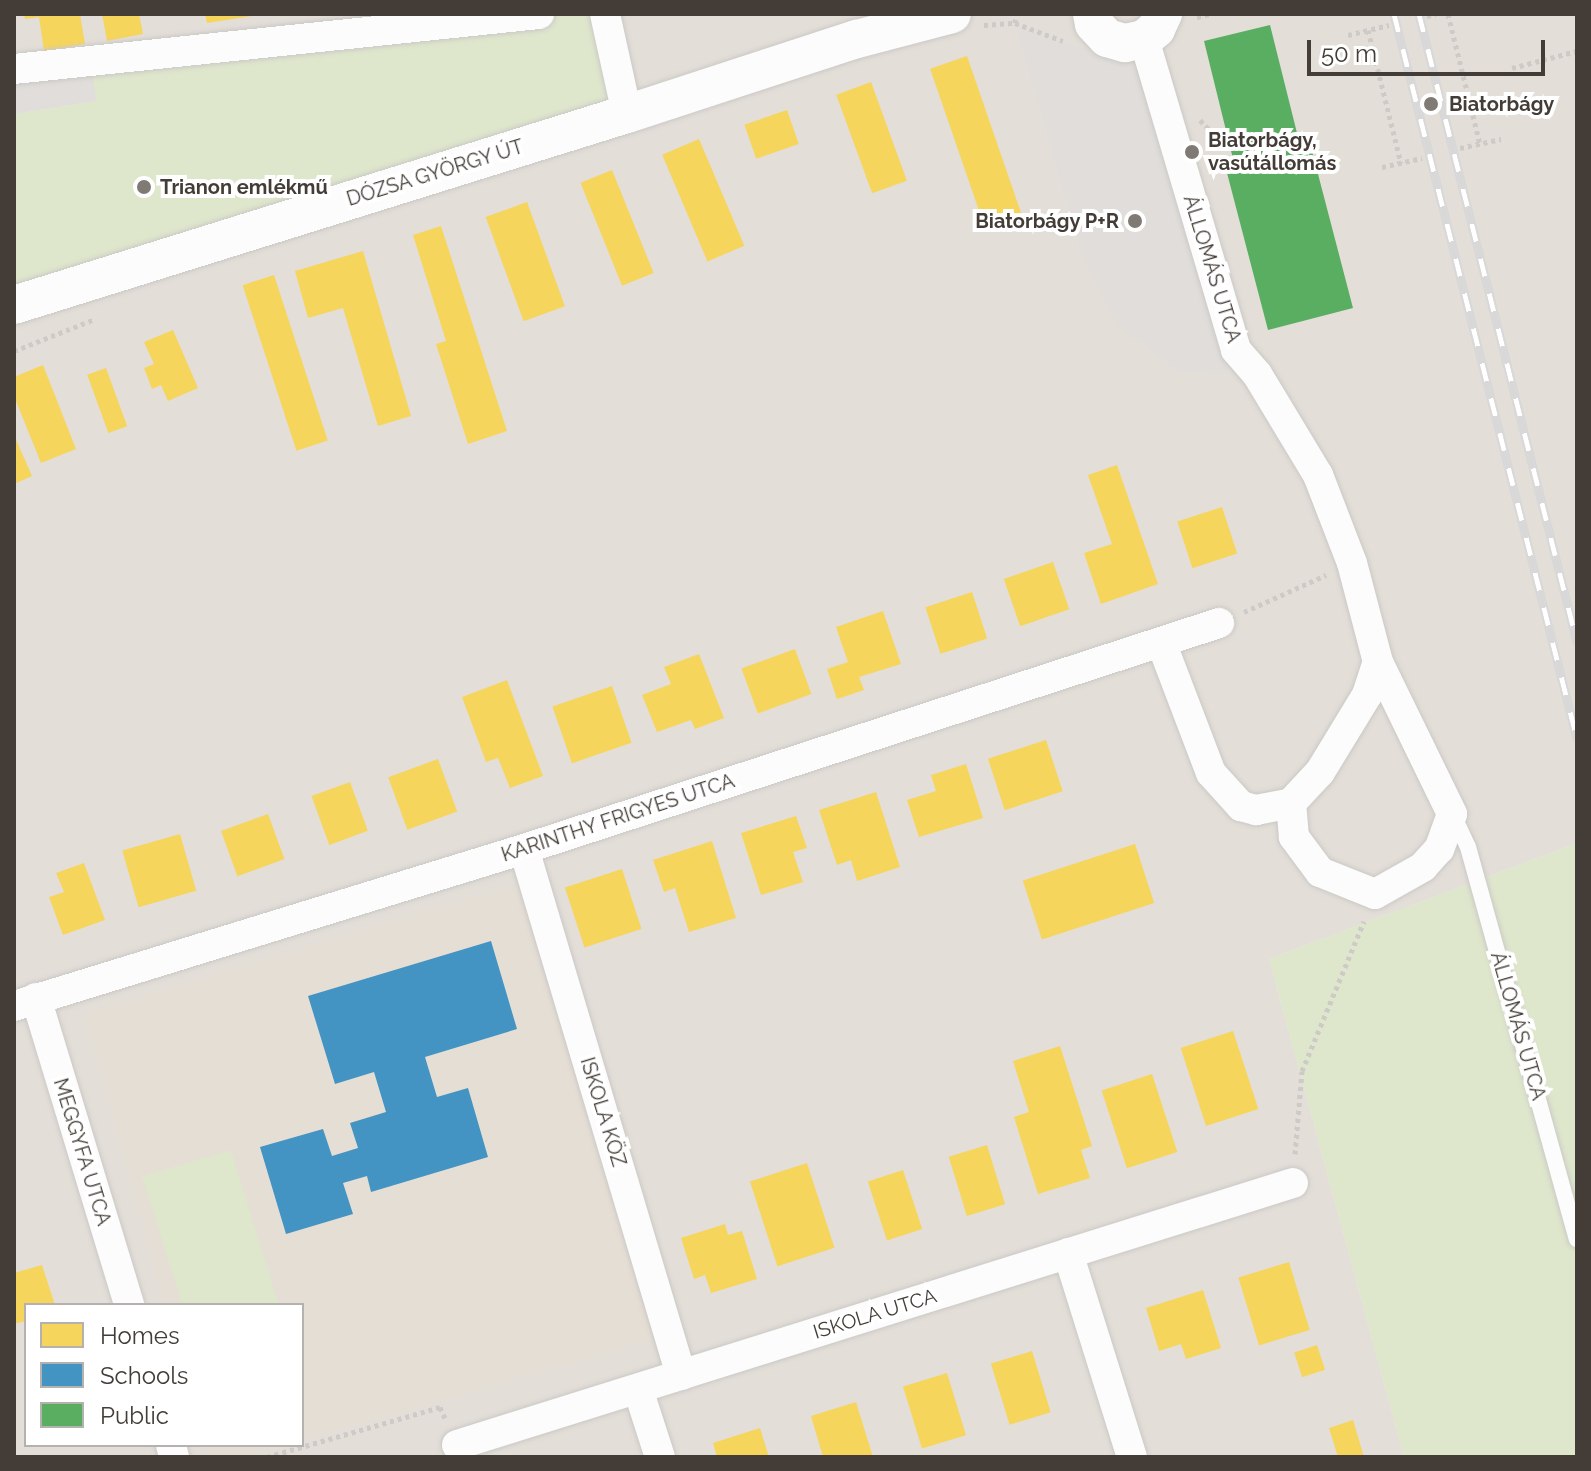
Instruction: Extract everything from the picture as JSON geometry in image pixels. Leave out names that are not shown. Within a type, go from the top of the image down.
[{"type":"street","points":[[14,69],[539,14]]},
{"type":"street","points":[[605,14],[627,114]]},
{"type":"street","name":"DÓZSA GYÖRGY ÚT","points":[[14,305],[857,39],[952,14]]},
{"type":"street","points":[[1092,14],[1094,24],[1107,38],[1125,43],[1153,27]]},
{"type":"street","name":"ÁLLOMÁS UTCA","points":[[1153,27],[1236,350],[1257,374],[1311,463],[1352,563],[1378,662],[1452,814]]},
{"type":"street","name":"KARINTHY FRIGYES UTCA","points":[[25,1002],[524,849],[1219,623]]},
{"type":"street","points":[[1161,642],[1211,773],[1226,794],[1241,806],[1256,810],[1291,803],[1320,772],[1367,695],[1378,662]]},
{"type":"street","points":[[1291,803],[1294,837],[1320,872],[1375,894],[1423,867],[1439,849],[1452,814]]},
{"type":"street","name":"ISKOLA KÖZ","points":[[524,849],[681,1375]]},
{"type":"street","name":"MEGGYFA UTCA","points":[[25,1002],[128,1303]]},
{"type":"street","name":"ISKOLA UTCA","points":[[457,1445],[1293,1183]]},
{"type":"street","points":[[1068,1253],[1132,1457]]},
{"type":"street","points":[[638,1389],[660,1457]]},
{"type":"lane","name":"ÁLLOMÁS UTCA","points":[[1452,814],[1468,847],[1577,1239]]},
{"type":"path","points":[[1015,23],[1016,14]]},
{"type":"path","points":[[1427,16],[1436,14]]},
{"type":"path","points":[[1448,14],[1480,144]]},
{"type":"path","points":[[1348,35],[1389,25]]},
{"type":"path","points":[[1368,30],[1401,163]]},
{"type":"path","points":[[1512,68],[1577,51]]},
{"type":"path","points":[[1211,131],[1224,145],[1229,143]]},
{"type":"path","points":[[1460,148],[1501,139]]},
{"type":"path","points":[[1382,167],[1422,158]]},
{"type":"path","points":[[1219,623],[1352,563]]},
{"type":"path","points":[[1293,1183],[1302,1071],[1375,894]]},
{"type":"path","points":[[304,1446],[440,1407],[457,1445]]},
{"type":"path","points":[[267,1457],[302,1447]]},
{"type":"shaded area","points":[[14,14],[539,14],[14,114]]},
{"type":"shaded area","points":[[605,14],[1577,14],[1577,843],[1269,959],[1404,1457],[14,1457],[14,305]]},
{"type":"shaded area","name":"Biatorbágy P+R","points":[[1015,23],[1131,66],[1148,63],[1236,350],[1226,374],[1181,373],[1119,327],[1083,258]]},
{"type":"shaded area","points":[[90,61],[96,101],[14,114],[14,69]]},
{"type":"shaded area","points":[[521,883],[655,1339],[304,1439],[304,1303],[164,1303],[84,1014]]},
{"type":"shaded area","points":[[204,1447],[277,1447],[242,1457],[207,1457]]},
{"type":"green space","points":[[539,14],[605,14],[627,114],[14,305],[14,114],[96,101],[90,61]]},
{"type":"green space","points":[[1577,843],[1577,1457],[1404,1457],[1269,959]]},
{"type":"green space","points":[[231,1150],[278,1303],[181,1303],[142,1176]]},
{"type":"building: Homes","points":[[24,14],[80,14],[85,44],[44,51],[39,17],[25,19]]},
{"type":"building: Homes","points":[[102,14],[139,14],[143,34],[107,41]]},
{"type":"building: Homes","points":[[205,14],[251,14],[252,16],[207,23]]},
{"type":"building: Homes","points":[[967,56],[1022,215],[985,228],[930,69]]},
{"type":"building: Homes","points":[[871,82],[907,181],[872,193],[836,95]]},
{"type":"building: Homes","points":[[787,110],[799,144],[756,159],[744,125]]},
{"type":"building: Homes","points":[[699,139],[744,246],[708,261],[662,155]]},
{"type":"building: Homes","points":[[612,170],[654,273],[622,286],[580,183]]},
{"type":"building: Homes","points":[[527,202],[565,306],[524,321],[486,217]]},
{"type":"building: Homes","points":[[441,226],[507,431],[468,444],[436,344],[446,341],[413,235]]},
{"type":"building: Homes","points":[[363,251],[411,416],[378,426],[343,308],[308,318],[295,271]]},
{"type":"building: Homes","points":[[274,275],[328,440],[296,451],[243,285]]},
{"type":"building: Homes","points":[[173,330],[198,388],[168,401],[161,385],[152,389],[144,368],[154,364],[144,342]]},
{"type":"building: Homes","points":[[43,365],[76,449],[41,463],[14,396],[14,377]]},
{"type":"building: Homes","points":[[106,368],[127,426],[108,433],[87,375]]},
{"type":"building: Homes","points":[[14,435],[32,476],[14,484]]},
{"type":"building: Homes","points":[[1117,465],[1158,584],[1101,604],[1084,553],[1112,544],[1088,475]]},
{"type":"building: Homes","points":[[1222,507],[1237,554],[1192,568],[1177,522]]},
{"type":"building: Homes","points":[[1053,562],[1069,609],[1020,626],[1004,579]]},
{"type":"building: Homes","points":[[972,592],[987,639],[941,654],[925,607]]},
{"type":"building: Homes","points":[[883,611],[901,664],[859,677],[864,690],[837,699],[827,669],[848,662],[836,627]]},
{"type":"building: Homes","points":[[795,649],[811,694],[758,714],[741,668]]},
{"type":"building: Homes","points":[[699,654],[724,718],[695,729],[691,720],[657,732],[642,695],[671,684],[664,667]]},
{"type":"building: Homes","points":[[507,680],[543,776],[510,788],[498,758],[486,762],[462,697]]},
{"type":"building: Homes","points":[[612,686],[632,743],[572,763],[552,707]]},
{"type":"building: Homes","points":[[1046,740],[1063,791],[1005,810],[988,759]]},
{"type":"building: Homes","points":[[438,759],[457,812],[407,830],[388,777]]},
{"type":"building: Homes","points":[[966,764],[983,818],[919,837],[907,800],[936,791],[931,775]]},
{"type":"building: Homes","points":[[350,782],[368,831],[329,845],[311,796]]},
{"type":"building: Homes","points":[[876,792],[900,867],[857,881],[851,860],[837,865],[819,810]]},
{"type":"building: Homes","points":[[268,814],[284,859],[237,876],[221,831]]},
{"type":"building: Homes","points":[[796,816],[807,848],[793,852],[803,882],[761,895],[741,833]]},
{"type":"building: Homes","points":[[180,834],[196,891],[139,907],[122,851]]},
{"type":"building: Homes","points":[[712,841],[736,918],[689,932],[675,888],[664,892],[653,860]]},
{"type":"building: Homes","points":[[1135,844],[1154,903],[1042,939],[1023,880]]},
{"type":"building: Homes","points":[[84,863],[105,920],[63,935],[49,897],[64,892],[56,873]]},
{"type":"building: Homes","points":[[622,869],[641,929],[584,947],[565,888]]},
{"type":"building: Homes","points":[[1233,1031],[1258,1109],[1206,1126],[1181,1048]]},
{"type":"building: Homes","points":[[1060,1046],[1092,1146],[1081,1150],[1090,1178],[1038,1194],[1014,1117],[1029,1112],[1013,1061]]},
{"type":"building: Homes","points":[[1152,1074],[1177,1152],[1127,1168],[1102,1090]]},
{"type":"building: Homes","points":[[987,1145],[1005,1204],[967,1216],[949,1157]]},
{"type":"building: Homes","points":[[807,1163],[835,1248],[777,1266],[750,1182]]},
{"type":"building: Homes","points":[[903,1170],[922,1229],[887,1240],[868,1181]]},
{"type":"building: Homes","points":[[725,1224],[728,1235],[742,1231],[757,1279],[711,1293],[705,1275],[694,1279],[681,1238]]},
{"type":"building: Homes","points":[[1289,1262],[1310,1330],[1259,1345],[1238,1277]]},
{"type":"building: Homes","points":[[42,1265],[54,1303],[24,1303],[24,1322],[14,1324],[14,1273]]},
{"type":"building: Homes","points":[[1203,1290],[1221,1348],[1186,1359],[1181,1344],[1159,1351],[1146,1308]]},
{"type":"building: Homes","points":[[1317,1345],[1325,1370],[1302,1377],[1294,1352]]},
{"type":"building: Homes","points":[[1032,1351],[1051,1412],[1010,1425],[991,1364]]},
{"type":"building: Homes","points":[[947,1373],[966,1435],[922,1449],[903,1386]]},
{"type":"building: Homes","points":[[856,1402],[873,1457],[823,1457],[811,1416]]},
{"type":"building: Homes","points":[[1353,1420],[1364,1457],[1338,1457],[1329,1428]]},
{"type":"building: Homes","points":[[760,1428],[769,1457],[717,1457],[713,1443]]},
{"type":"building: Schools","points":[[491,941],[517,1029],[425,1057],[437,1097],[468,1088],[488,1157],[371,1192],[367,1176],[343,1183],[353,1214],[286,1234],[260,1147],[323,1129],[332,1156],[358,1148],[350,1123],[386,1112],[374,1072],[335,1084],[308,996]]},
{"type":"building: Public","points":[[1270,25],[1302,153],[1312,151],[1353,308],[1268,330],[1227,173],[1236,171],[1204,41]]},
{"type":"railway","points":[[1394,14],[1577,739]]},
{"type":"railway","points":[[1419,14],[1577,642]]},
{"type":"place","name":"Biatorbágy","points":[[1431,104]]},
{"type":"place","name":"Biatorbágy, vasútállomás","points":[[1192,152]]},
{"type":"place","name":"Trianon emlékmű","points":[[144,187]]},
{"type":"place","name":"Biatorbágy P+R","points":[[1135,221]]}]
